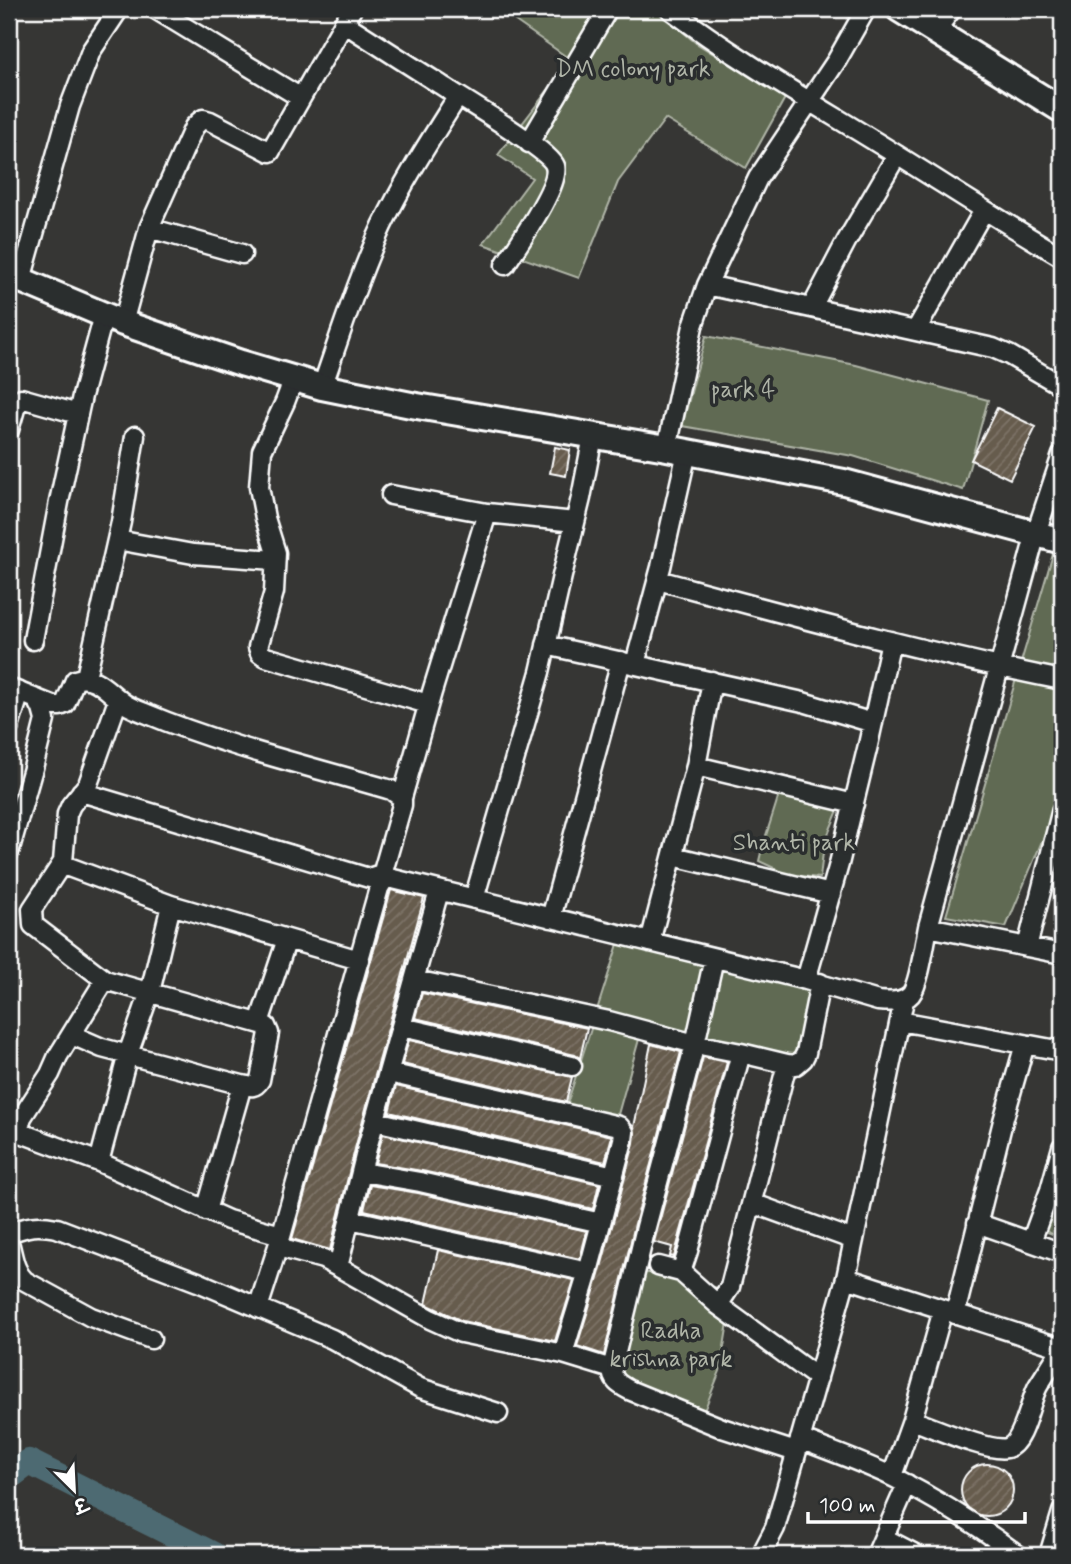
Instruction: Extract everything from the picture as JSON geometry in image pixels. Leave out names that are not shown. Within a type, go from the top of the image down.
[{"type":"street","points":[[118,9],[91,51],[70,106],[15,278],[113,319],[322,387],[844,482],[1062,541]]},
{"type":"street","points":[[155,9],[301,97]]},
{"type":"street","points":[[529,143],[608,9]]},
{"type":"street","points":[[670,9],[703,34],[1062,257]]},
{"type":"street","points":[[551,918],[628,663],[658,580],[693,326],[707,285],[758,178],[837,60],[866,9]]},
{"type":"street","points":[[899,9],[1062,110]]},
{"type":"street","points":[[935,31],[953,9]]},
{"type":"street","points":[[33,640],[78,414],[149,228],[194,127],[199,122],[203,119],[210,121],[271,152],[348,16],[458,96],[529,143],[555,165],[552,187],[505,265]]},
{"type":"street","points":[[322,387],[382,226],[407,177],[458,96]]},
{"type":"street","points":[[812,307],[897,155]]},
{"type":"street","points":[[916,330],[984,210]]},
{"type":"street","points":[[149,228],[242,254]]},
{"type":"street","points":[[707,285],[993,348],[1062,386]]},
{"type":"street","points":[[294,378],[262,451],[259,486],[276,553],[274,592],[259,637],[260,653],[428,704]]},
{"type":"street","points":[[9,430],[15,408],[22,398],[78,414]]},
{"type":"street","points":[[88,679],[86,677],[117,540],[135,436]]},
{"type":"street","points":[[474,899],[540,671],[593,436]]},
{"type":"street","points":[[81,793],[369,878],[385,875],[439,891],[813,982],[878,1001],[890,1003],[904,1000],[911,994],[915,984],[928,927],[1036,533],[1062,454]]},
{"type":"street","points":[[391,495],[487,513],[575,522]]},
{"type":"street","points":[[258,1308],[280,1241],[379,888],[385,875],[384,868],[428,704],[487,513]]},
{"type":"street","points":[[117,540],[192,554],[275,560]]},
{"type":"street","points":[[658,580],[891,641],[1062,681]]},
{"type":"street","points":[[415,980],[610,1021],[695,1044],[796,1065],[806,1053],[813,982],[831,894],[891,641]]},
{"type":"street","points":[[546,645],[803,702],[873,723]]},
{"type":"street","points":[[9,727],[14,690],[60,706],[65,704],[75,680],[88,679],[109,690],[134,709],[191,732],[391,790],[402,798]]},
{"type":"street","points":[[650,942],[696,766],[712,681]]},
{"type":"street","points":[[9,852],[45,720],[37,699]]},
{"type":"street","points":[[72,1035],[102,1048],[252,1087],[260,1080],[269,1033],[266,1026],[261,1024],[105,980],[33,925],[33,909],[63,862],[67,814],[88,783],[118,699]]},
{"type":"street","points":[[696,766],[854,804]]},
{"type":"street","points":[[1027,947],[1062,809]]},
{"type":"street","points":[[673,856],[831,894]]},
{"type":"street","points":[[63,862],[74,870],[170,905],[359,960]]},
{"type":"street","points":[[338,1267],[375,1121],[439,891]]},
{"type":"street","points":[[99,1162],[128,1054],[150,992],[170,905]]},
{"type":"street","points":[[928,927],[1062,954]]},
{"type":"street","points":[[261,1024],[260,1020],[287,939]]},
{"type":"street","points":[[714,958],[695,1044],[646,1227],[612,1376],[629,1390],[722,1428],[798,1446],[900,1480],[983,1530],[1018,1555]]},
{"type":"street","points":[[105,980],[22,1116],[19,1128],[21,1133],[99,1162],[323,1259],[430,1319],[461,1333],[563,1354],[612,1369]]},
{"type":"street","points":[[761,1555],[775,1528],[846,1278],[904,1000]]},
{"type":"street","points":[[900,1021],[1062,1051]]},
{"type":"street","points":[[402,1027],[572,1066]]},
{"type":"street","points":[[876,1555],[884,1538],[900,1480],[912,1420],[977,1223],[1025,1044]]},
{"type":"street","points":[[681,1272],[741,1052]]},
{"type":"street","points":[[718,1305],[730,1287],[787,1064]]},
{"type":"street","points":[[389,1073],[619,1126],[624,1132],[588,1272],[563,1354]]},
{"type":"street","points":[[206,1210],[242,1085]]},
{"type":"street","points":[[375,1121],[614,1176]]},
{"type":"street","points":[[1031,1242],[1062,1147]]},
{"type":"street","points":[[362,1172],[420,1182],[601,1223]]},
{"type":"street","points":[[752,1203],[854,1240]]},
{"type":"street","points":[[350,1219],[588,1272]]},
{"type":"street","points":[[977,1223],[1062,1253]]},
{"type":"street","points":[[9,1233],[33,1225],[57,1228],[332,1339],[420,1388],[498,1413]]},
{"type":"street","points":[[9,1242],[16,1269],[25,1281],[91,1317],[151,1339]]},
{"type":"street","points":[[659,1266],[681,1272],[718,1305],[818,1378]]},
{"type":"street","points":[[846,1278],[1062,1348],[1037,1388],[1023,1429],[1012,1445],[1005,1448],[986,1447],[912,1420]]},
{"type":"street","points":[[1049,1555],[1062,1512]]},
{"type":"street","points":[[884,1538],[917,1555]]},
{"type":"green space","name":"DM colony park","points":[[498,9],[656,9],[696,43],[785,98],[746,168],[665,119],[618,182],[579,278],[483,244],[532,178],[498,155],[571,60]]},
{"type":"green space","name":"park 4","points":[[706,336],[856,365],[988,400],[963,490],[853,456],[682,426]]},
{"type":"green space","points":[[1053,554],[1062,557],[1062,798],[1006,927],[946,916]]},
{"type":"green space","name":"Shanti park","points":[[779,794],[839,808],[824,844],[820,878],[789,875],[759,861]]},
{"type":"green space","points":[[619,941],[813,990],[792,1061],[643,1025],[617,1118],[567,1104]]},
{"type":"green space","points":[[1062,1161],[1062,1238],[1040,1229]]},
{"type":"green space","name":"Radha krishna park","points":[[641,1272],[672,1276],[733,1292],[720,1371],[704,1411],[666,1406],[612,1369]]},
{"type":"building","points":[[997,408],[1036,427],[1010,479],[971,460]]},
{"type":"building","points":[[555,447],[570,450],[566,476],[550,473]]},
{"type":"building","points":[[391,890],[424,898],[330,1250],[292,1239]]},
{"type":"building","points":[[422,993],[587,1028],[580,1058],[415,1018]]},
{"type":"building","points":[[409,1040],[572,1077],[566,1102],[402,1064]]},
{"type":"building","points":[[651,1044],[681,1052],[635,1224],[604,1355],[577,1346],[634,1143],[634,1127]]},
{"type":"building","points":[[703,1057],[727,1062],[674,1257],[670,1256],[672,1247],[654,1242]]},
{"type":"building","points":[[396,1086],[612,1136],[605,1162],[389,1112]]},
{"type":"building","points":[[383,1134],[599,1184],[593,1209],[375,1163]]},
{"type":"building","points":[[370,1185],[418,1193],[587,1231],[580,1259],[364,1210]]},
{"type":"building","points":[[438,1250],[574,1280],[555,1341],[462,1321],[426,1304]]},
{"type":"building","points":[[987,1464],[1006,1471],[1013,1490],[1006,1509],[987,1516],[968,1509],[961,1490],[968,1471]]},
{"type":"waterway","points":[[9,1477],[29,1462],[214,1555]]}]
